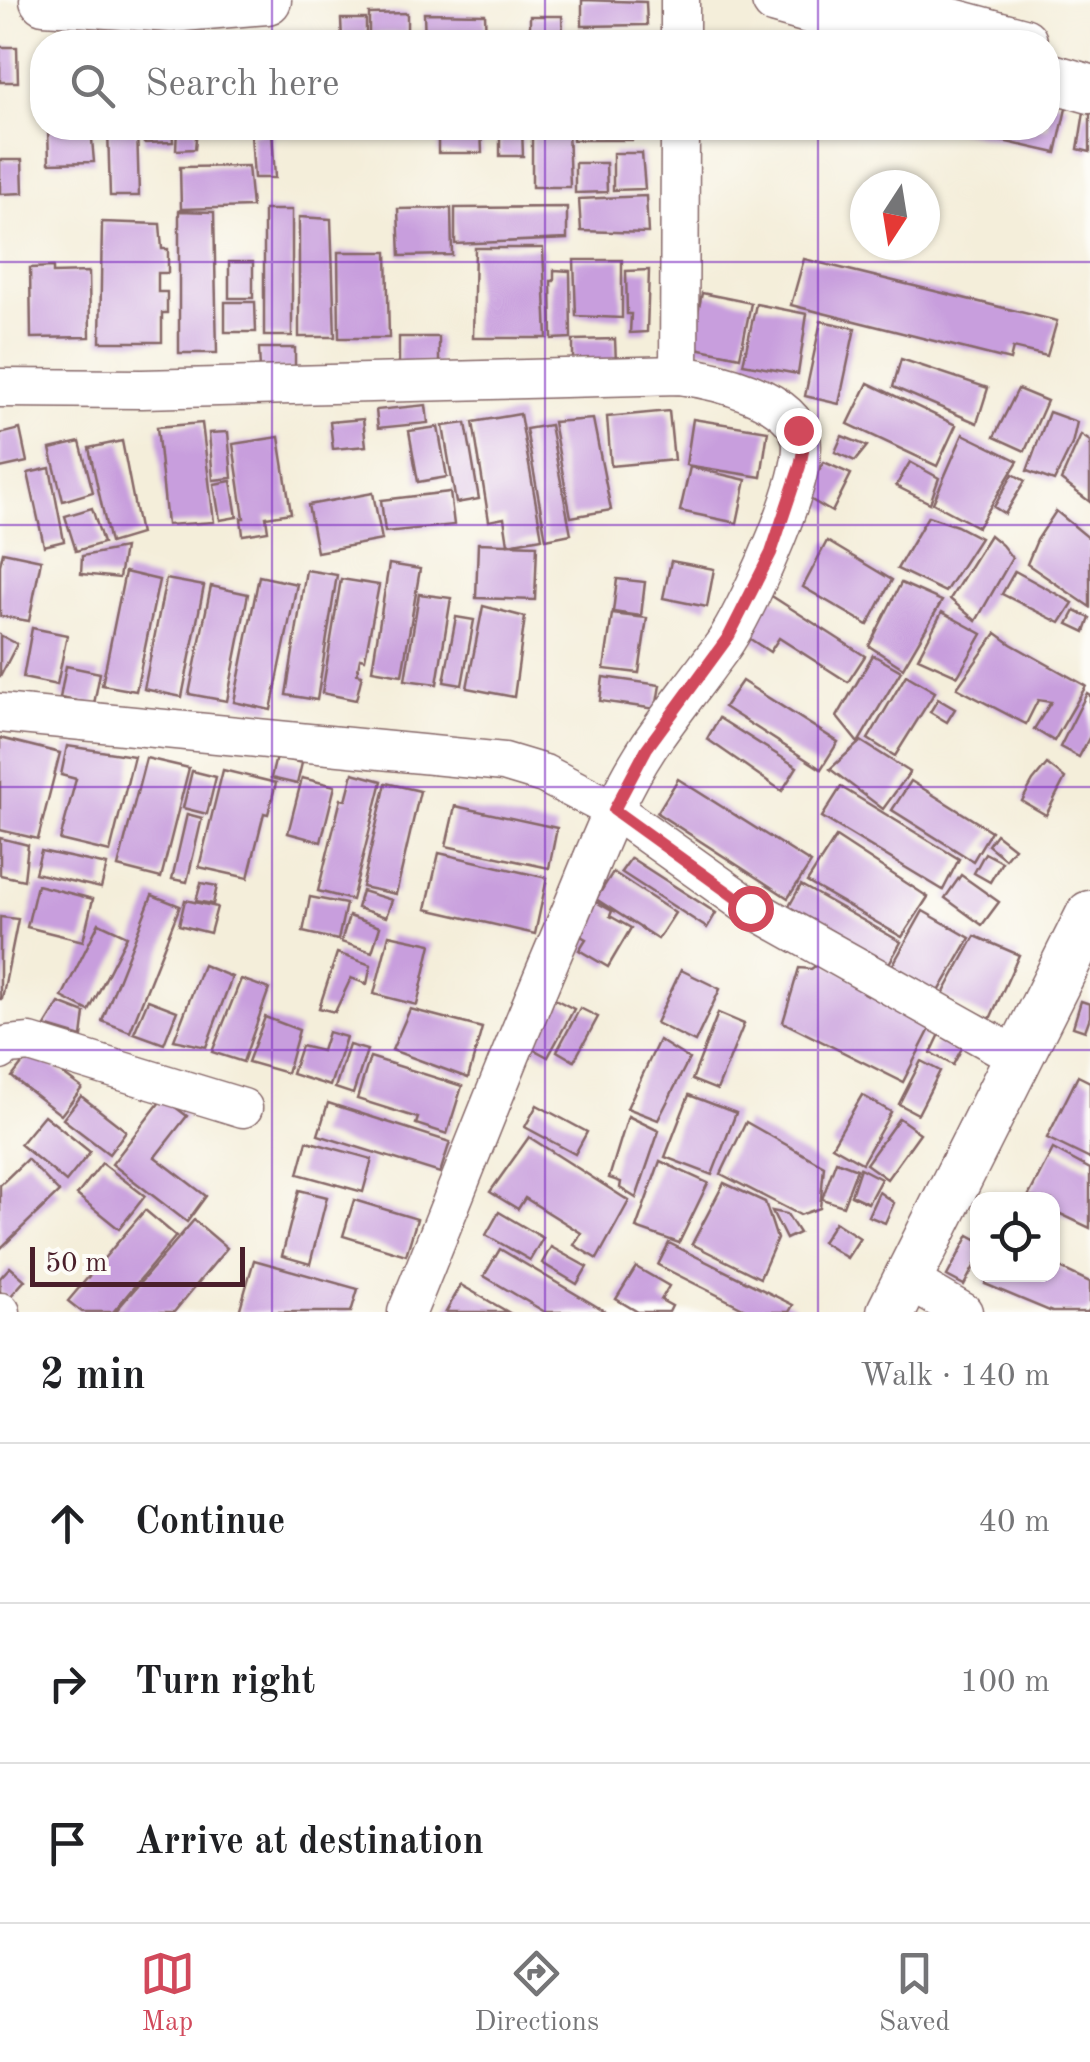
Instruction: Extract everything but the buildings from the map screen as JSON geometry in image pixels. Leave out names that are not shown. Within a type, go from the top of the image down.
[{"type":"main road","points":[[44,0],[171,8],[267,0]]},
{"type":"main road","points":[[776,0],[884,30]]},
{"type":"main road","points":[[867,0],[979,30]]},
{"type":"main road","points":[[1060,52],[1090,60]]},
{"type":"main road","points":[[1060,79],[1090,88]]},
{"type":"main road","points":[[924,1307],[1018,1057],[1090,914]]},
{"type":"main road","points":[[924,1307],[1090,961]]},
{"type":"street","points":[[680,0],[680,30]]},
{"type":"street","points":[[679,375],[680,140]]},
{"type":"street","points":[[0,388],[142,390],[679,375],[699,378],[773,404],[793,422],[802,440],[800,466],[771,553],[729,636],[647,748],[614,810],[407,1312]]},
{"type":"street","points":[[0,713],[504,762],[544,774],[614,810],[750,908],[1018,1057]]},
{"type":"street","points":[[0,1050],[30,1043],[243,1108]]},
{"type":"route","points":[[750,908],[614,810],[647,748],[729,636],[771,553],[800,466],[803,451],[798,430]]}]
